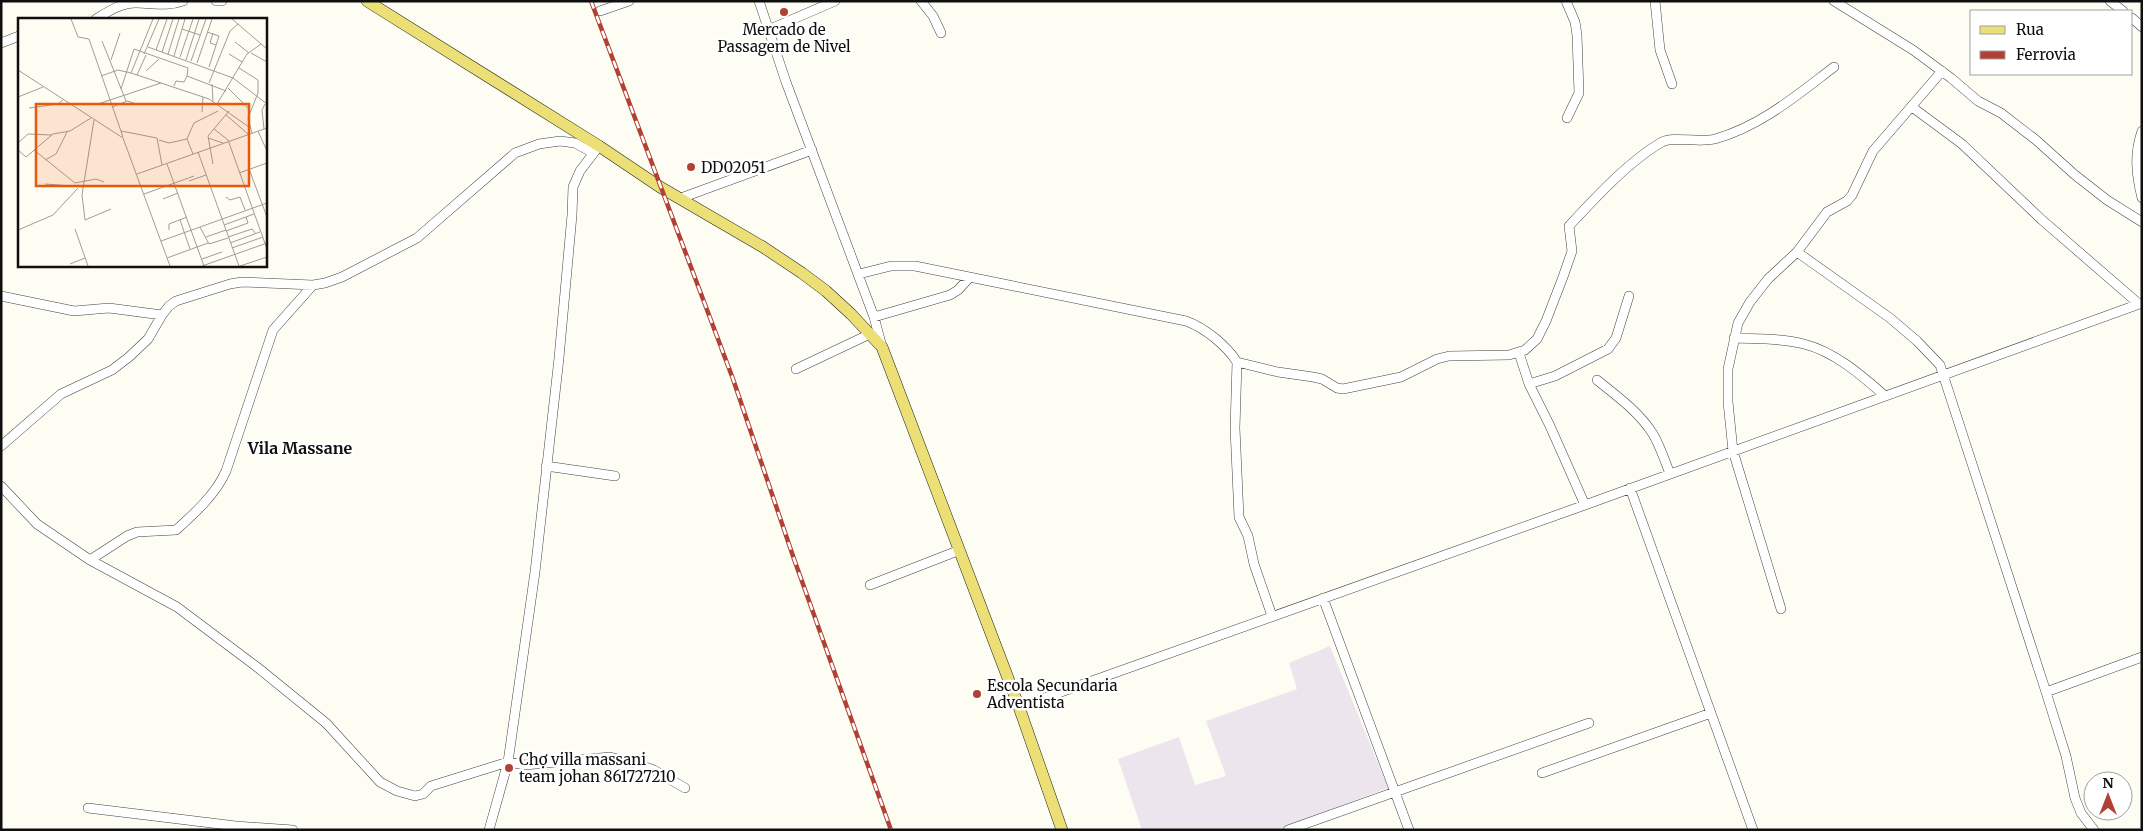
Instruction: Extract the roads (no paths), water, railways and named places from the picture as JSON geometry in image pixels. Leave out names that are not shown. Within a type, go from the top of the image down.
[{"type":"main road","points":[[367,1],[596,150],[681,198],[763,247],[802,273],[826,291],[882,347],[1019,707],[1062,830]]},
{"type":"street","points":[[98,18],[117,6],[135,3],[170,5],[183,1]]},
{"type":"street","points":[[216,1],[222,1]]},
{"type":"street","points":[[600,11],[629,1]]},
{"type":"street","points":[[759,1],[768,30],[859,274],[882,347]]},
{"type":"street","points":[[768,30],[835,1]]},
{"type":"street","points":[[921,1],[933,16],[941,33]]},
{"type":"street","points":[[1566,1],[1575,22],[1577,35],[1579,93],[1567,118]]},
{"type":"street","points":[[1655,1],[1660,50],[1672,84]]},
{"type":"street","points":[[1834,1],[1886,32],[1942,71],[1978,100],[2008,118],[2094,190],[2142,222]]},
{"type":"street","points":[[2110,1],[2122,10]]},
{"type":"street","points":[[1,43],[18,36]]},
{"type":"street","points":[[859,274],[891,266],[915,266],[1186,321],[1196,324],[1219,342],[1238,362],[1278,372],[1313,377],[1343,389],[1401,377],[1427,363],[1443,358],[1519,353],[1537,339],[1553,305],[1572,251],[1569,226],[1598,195],[1637,161],[1664,141],[1704,141],[1750,124],[1782,108],[1834,67]]},
{"type":"street","points":[[1781,609],[1733,451],[1728,402],[1728,369],[1738,324],[1750,302],[1768,279],[1797,252],[1827,212],[1847,202],[1873,150],[1942,71]]},
{"type":"street","points":[[1912,107],[1962,144],[2042,220],[2141,303]]},
{"type":"street","points":[[2142,131],[2137,145],[2136,163],[2142,198]]},
{"type":"street","points":[[1,446],[61,394],[112,370],[123,361],[148,339],[162,315],[176,301],[242,282],[313,284],[324,283],[342,277],[417,238],[515,153],[539,144],[560,141],[575,143],[596,150],[580,170],[573,187],[564,301],[535,572],[508,762],[489,830]]},
{"type":"street","points":[[681,198],[812,150]]},
{"type":"street","points":[[1797,252],[1890,318],[1935,357],[1944,374],[2066,756],[2074,798],[2081,813],[2094,830]]},
{"type":"street","points":[[874,317],[950,295],[958,290],[970,277]]},
{"type":"street","points":[[90,560],[127,536],[137,532],[176,530],[206,500],[222,480],[226,471],[273,330],[313,284]]},
{"type":"street","points":[[1,296],[74,311],[109,308],[162,315]]},
{"type":"street","points":[[1529,384],[1555,376],[1608,349],[1616,338],[1629,296]]},
{"type":"street","points":[[1019,707],[1585,505],[2141,303]]},
{"type":"street","points":[[796,369],[870,334]]},
{"type":"street","points":[[1734,338],[1805,344],[1827,353],[1851,368],[1884,395]]},
{"type":"street","points":[[1519,353],[1529,384],[1585,505]]},
{"type":"street","points":[[1238,362],[1235,428],[1239,517],[1248,536],[1254,564],[1272,616]]},
{"type":"street","points":[[1597,380],[1627,404],[1644,422],[1653,434],[1670,474]]},
{"type":"street","points":[[546,466],[615,476]]},
{"type":"street","points":[[1,486],[37,524],[90,560],[177,607],[326,723],[380,782],[397,791],[415,796],[423,794],[431,786],[508,762],[525,765],[610,757],[648,768],[685,788]]},
{"type":"street","points":[[1630,488],[1753,830]]},
{"type":"street","points":[[870,585],[960,550]]},
{"type":"street","points":[[1323,598],[1408,830]]},
{"type":"street","points":[[2046,692],[2142,657]]},
{"type":"street","points":[[1542,773],[1711,713]]},
{"type":"street","points":[[1288,830],[1589,723]]},
{"type":"street","points":[[88,808],[236,826],[293,830]]},
{"type":"railway","points":[[591,1],[733,379],[794,559],[891,830]]},
{"type":"place","name":"Mercado de Passagem de Nivel","points":[[784,12]]},
{"type":"place","name":"DD02051","points":[[691,167]]},
{"type":"place","name":"Escola Secundaria Adventista","points":[[977,694]]},
{"type":"place","name":"Chợ villa massani team johan 861727210","points":[[509,768]]},
{"type":"district","name":"Vila Massane","points":[[300,448]]}]
